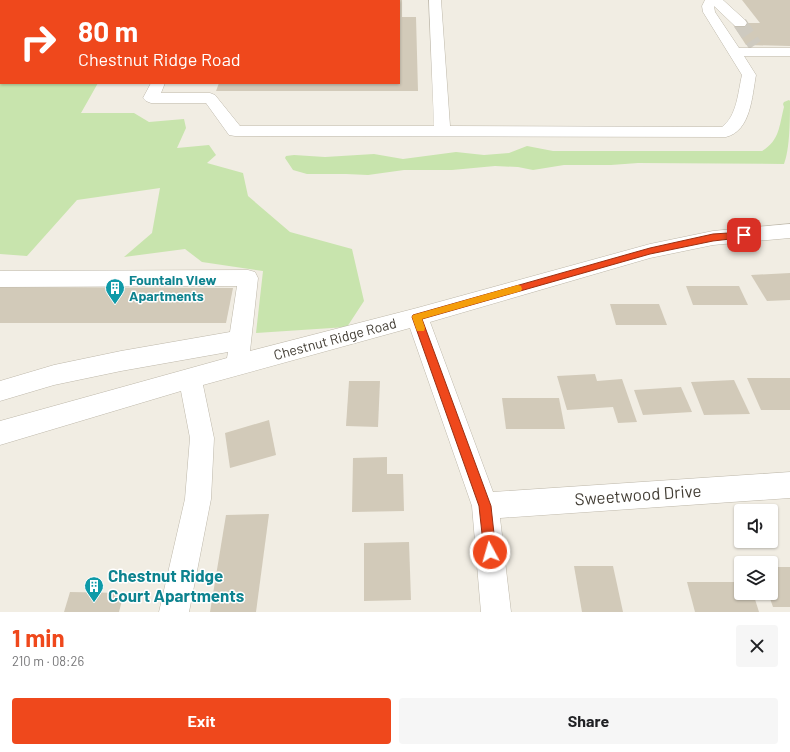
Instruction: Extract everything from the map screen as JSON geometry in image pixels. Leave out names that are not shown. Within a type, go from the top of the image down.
[{"type":"street","points":[[435,0],[442,131]]},
{"type":"street","points":[[158,84],[151,98],[210,98],[235,131],[726,132],[734,128],[739,119],[749,75],[709,12],[708,6],[711,0]]},
{"type":"street","points":[[717,0],[721,6],[731,12],[740,23]]},
{"type":"street","points":[[735,52],[757,48],[790,52]]},
{"type":"street","name":"Chestnut Ridge Road","points":[[0,433],[237,365],[416,317],[650,251],[713,238],[790,231]]},
{"type":"street","points":[[0,279],[248,278],[237,365]]},
{"type":"street","points":[[416,317],[485,506],[496,612]]},
{"type":"street","points":[[0,391],[54,375],[121,361],[240,340]]},
{"type":"street","points":[[174,612],[198,499],[202,438],[190,379]]},
{"type":"street","name":"Sweetwood Drive","points":[[485,506],[790,485]]},
{"type":"green space","points":[[0,84],[97,84],[81,113],[134,113],[149,122],[184,119],[186,128],[177,148],[209,145],[216,155],[207,163],[243,173],[248,196],[290,232],[352,249],[364,301],[347,327],[256,333],[263,271],[202,262],[185,249],[124,257],[152,233],[160,188],[77,200],[27,256],[0,254]]},
{"type":"green space","points":[[789,100],[789,133],[784,164],[638,163],[611,165],[564,165],[533,170],[518,167],[495,166],[452,170],[404,170],[368,175],[307,174],[293,170],[285,158],[286,156],[294,155],[325,157],[374,154],[403,159],[456,152],[484,155],[509,153],[527,146],[553,151],[762,151],[768,147],[776,137],[780,126],[784,107],[783,104]]},
{"type":"building","points":[[400,0],[402,0],[402,17],[416,17],[418,91],[216,91],[219,84],[400,84]]},
{"type":"building","points":[[742,0],[790,0],[790,46],[746,45],[732,23],[760,23]]},
{"type":"building","points":[[790,273],[790,300],[767,301],[751,275]]},
{"type":"building","points":[[686,286],[739,286],[748,305],[693,305]]},
{"type":"building","name":"Fountain View Apartments","points":[[0,287],[233,288],[226,323],[0,323]]},
{"type":"building","points":[[610,304],[659,304],[667,325],[616,325]]},
{"type":"building","points":[[595,374],[597,381],[622,379],[637,422],[618,423],[613,407],[567,410],[557,376]]},
{"type":"building","points":[[747,378],[790,378],[790,410],[761,410]]},
{"type":"building","points":[[734,380],[750,414],[704,415],[691,382]]},
{"type":"building","points":[[349,381],[380,381],[378,427],[346,426]]},
{"type":"building","points":[[681,387],[692,412],[643,415],[634,390]]},
{"type":"building","points":[[502,398],[559,398],[565,429],[506,429]]},
{"type":"building","points":[[269,420],[276,455],[230,468],[225,433]]},
{"type":"building","points":[[387,457],[387,474],[403,474],[404,511],[352,512],[353,458]]},
{"type":"building","points":[[269,514],[256,612],[210,612],[226,515]]},
{"type":"building","points":[[409,542],[411,600],[364,601],[364,543]]},
{"type":"building","points":[[574,566],[613,566],[623,612],[582,612]]},
{"type":"building","points":[[778,567],[790,567],[790,607],[773,607],[770,600],[778,600]]},
{"type":"building","points":[[687,582],[734,582],[734,600],[755,600],[759,612],[695,612]]},
{"type":"building","name":"Chestnut Ridge Court Apartments","points":[[70,592],[124,593],[119,612],[64,612]]},
{"type":"tunnel","points":[[740,23],[755,45]]},
{"type":"slow traffic","points":[[420,328],[416,317],[518,289]]},
{"type":"place","name":"Fountain View Apartments","points":[[115,305]]},
{"type":"place","name":"Chestnut Ridge Court Apartments","points":[[94,603]]},
{"type":"route","points":[[490,552],[485,506],[416,317],[650,251],[713,238],[744,235]]}]
